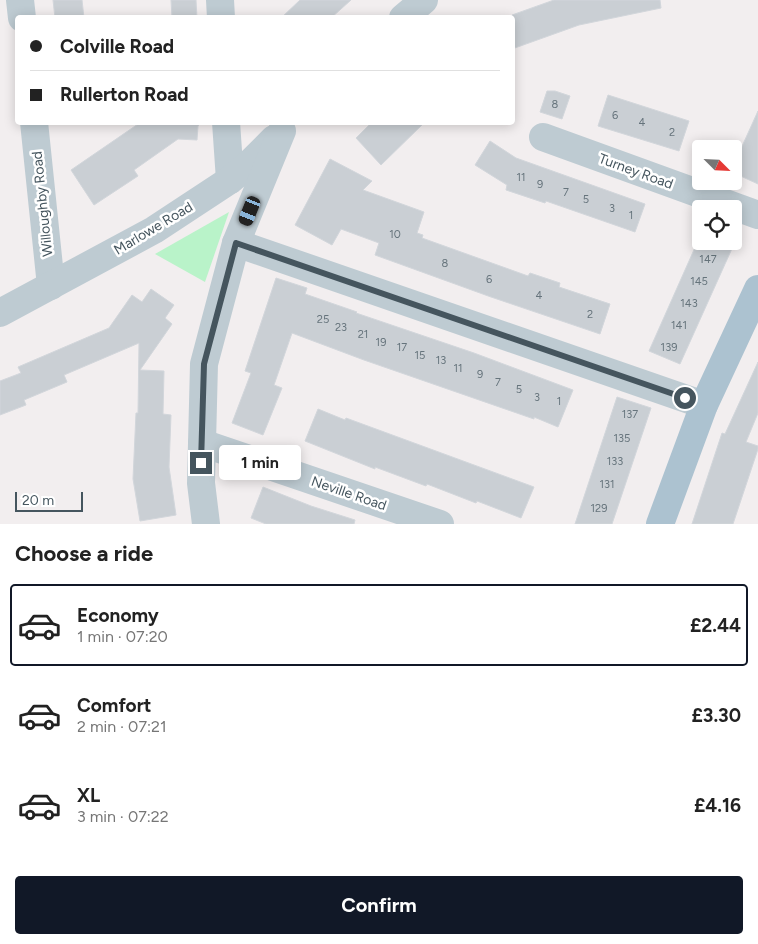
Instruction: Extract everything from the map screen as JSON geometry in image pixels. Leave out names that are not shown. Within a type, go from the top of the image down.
[{"type":"main road","points":[[660,524],[704,405],[758,289]]},
{"type":"street","points":[[20,0],[22,15]]},
{"type":"street","points":[[220,0],[220,15]]},
{"type":"street","points":[[406,15],[424,0]]},
{"type":"street","name":"Willoughby Road","points":[[34,125],[51,286]]},
{"type":"street","points":[[226,125],[230,180]]},
{"type":"street","points":[[206,524],[201,483],[204,364],[236,243],[286,127]]},
{"type":"street","name":"Marlowe Road","points":[[0,313],[154,230],[230,180],[245,168],[286,127]]},
{"type":"street","name":"Turney Road","points":[[543,137],[758,215]]},
{"type":"street","points":[[236,243],[704,405]]},
{"type":"street","name":"Neville Road","points":[[202,443],[440,524]]},
{"type":"green space","points":[[229,212],[205,282],[155,254]]},
{"type":"building","points":[[53,0],[82,0],[84,15],[55,15]]},
{"type":"building","points":[[171,0],[196,0],[197,15],[172,15]]},
{"type":"building","points":[[300,0],[351,0],[334,15],[284,15]]},
{"type":"building","points":[[554,0],[660,0],[661,8],[579,25],[515,48],[515,15],[512,15]]},
{"type":"building","points":[[547,91],[555,91],[570,96],[562,119],[540,112]]},
{"type":"building","points":[[608,95],[689,121],[679,151],[598,126]]},
{"type":"building","points":[[758,111],[758,184],[742,177],[742,146]]},
{"type":"building","points":[[137,125],[199,125],[197,140],[178,139],[134,170],[138,176],[94,205],[71,170]]},
{"type":"building","points":[[369,125],[422,125],[381,165],[356,138]]},
{"type":"building","points":[[490,141],[516,158],[645,204],[635,232],[546,201],[545,203],[506,190],[507,185],[475,165]]},
{"type":"building","points":[[330,159],[372,181],[363,190],[424,212],[417,233],[423,235],[422,238],[528,276],[530,273],[560,283],[559,287],[610,304],[600,334],[375,255],[379,243],[341,229],[332,245],[295,225]]},
{"type":"building","points":[[694,250],[731,250],[680,364],[649,351]]},
{"type":"building","points":[[276,278],[307,288],[305,294],[573,390],[558,427],[292,333],[274,385],[282,388],[263,435],[232,423],[251,373],[245,371]]},
{"type":"building","points":[[151,289],[174,305],[165,318],[172,324],[140,370],[164,371],[163,414],[171,415],[169,467],[176,515],[140,521],[133,479],[136,413],[138,413],[139,343],[64,375],[67,382],[24,400],[26,405],[0,415],[0,381],[21,373],[18,367],[109,328],[132,295],[142,302]]},
{"type":"building","points":[[758,362],[758,413],[746,442],[758,446],[758,449],[733,524],[692,524],[722,433],[725,434]]},
{"type":"building","points":[[617,397],[651,408],[612,524],[575,524]]},
{"type":"building","points":[[318,409],[534,487],[521,518],[427,484],[426,486],[375,467],[375,469],[305,441]]},
{"type":"building","points":[[263,487],[311,506],[355,520],[354,524],[266,524],[251,518]]},
{"type":"route","points":[[201,463],[204,364],[236,243],[685,398]]}]
